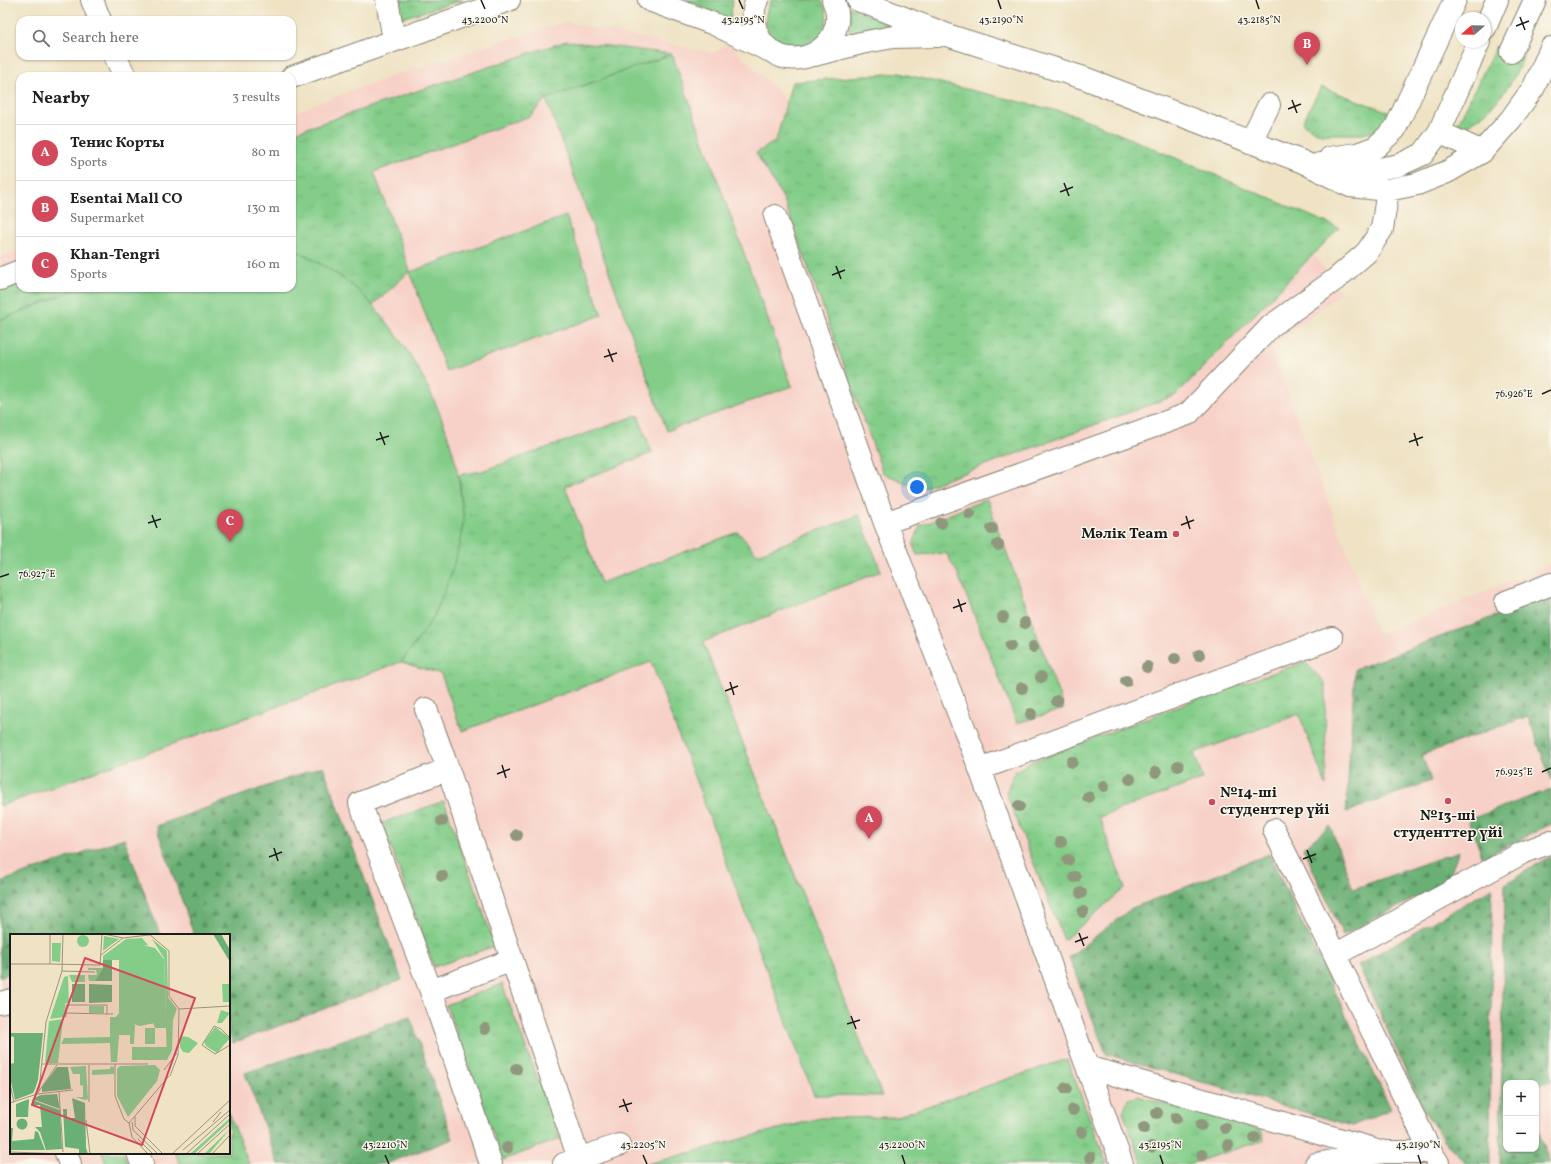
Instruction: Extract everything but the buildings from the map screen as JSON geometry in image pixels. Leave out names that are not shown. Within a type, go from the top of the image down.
[{"type":"street","points":[[92,0],[98,16]]},
{"type":"street","points":[[387,0],[394,40]]},
{"type":"street","points":[[296,76],[509,0]]},
{"type":"street","points":[[649,0],[714,24],[785,58],[807,57],[861,43],[893,37],[950,36]]},
{"type":"street","points":[[757,0],[753,18],[756,32],[764,45],[775,54]]},
{"type":"street","points":[[807,57],[818,52],[828,43],[835,30],[837,16],[833,0]]},
{"type":"street","points":[[858,0],[950,36],[1084,78],[1250,143],[1303,162],[1350,186],[1388,190],[1417,184],[1447,172],[1482,152],[1511,119],[1534,86],[1551,48]]},
{"type":"street","points":[[1303,162],[1357,154],[1376,147],[1395,129],[1455,0]]},
{"type":"street","points":[[1491,15],[1498,0]]},
{"type":"street","points":[[1511,52],[1535,0]]},
{"type":"street","points":[[1303,162],[1373,170],[1399,166],[1423,154],[1439,132],[1476,48]]},
{"type":"street","points":[[117,60],[123,72]]},
{"type":"street","points":[[1250,143],[1269,105]]},
{"type":"street","points":[[1439,132],[1482,152]]},
{"type":"street","points":[[885,523],[1188,414],[1271,326],[1336,279],[1367,252],[1382,229],[1388,190]]},
{"type":"street","points":[[775,216],[885,523],[980,769],[1122,1164]]},
{"type":"street","points":[[0,279],[16,273]]},
{"type":"street","points":[[1506,602],[1551,584]]},
{"type":"street","points":[[980,769],[1332,638]]},
{"type":"street","points":[[426,709],[448,769],[512,960],[572,1161],[619,1145]]},
{"type":"street","points":[[448,769],[360,803],[431,991],[491,1164]]},
{"type":"street","points":[[1274,830],[1435,1158]]},
{"type":"street","points":[[1335,955],[1522,853],[1551,842]]},
{"type":"street","points":[[431,991],[512,960]]},
{"type":"street","points":[[0,1003],[10,1000]]},
{"type":"street","points":[[1088,1067],[1384,1152],[1435,1158]]},
{"type":"street","points":[[1316,1164],[1384,1152]]},
{"type":"street","points":[[66,1154],[70,1164]]},
{"type":"street","points":[[138,1154],[142,1164]]},
{"type":"shaded area","points":[[566,22],[712,53],[730,44],[791,105],[1293,224],[1341,293],[1271,348],[1378,635],[1497,587],[1551,563],[1551,1164],[0,1164],[0,257],[16,251],[16,292],[296,292],[296,112],[394,75]]},
{"type":"green space","points":[[401,0],[463,0],[402,18]]},
{"type":"green space","points":[[686,0],[733,0],[730,20]]},
{"type":"green space","points":[[771,0],[821,0],[826,9],[826,19],[825,26],[819,38],[809,45],[797,48],[785,46],[775,40],[768,30],[766,16]]},
{"type":"green space","points":[[849,7],[890,24],[849,36],[851,18]]},
{"type":"green space","points":[[566,41],[672,54],[546,99],[530,116],[374,172],[410,271],[372,306],[346,280],[296,250],[296,132]]},
{"type":"green space","points":[[1496,47],[1523,57],[1520,66],[1507,88],[1490,109],[1470,124],[1461,127],[1458,123]]},
{"type":"green space","points":[[672,54],[792,386],[667,431],[546,99]]},
{"type":"green space","points":[[899,73],[1075,115],[1339,228],[1176,395],[920,489],[883,473],[783,198],[756,153],[776,141],[792,82]]},
{"type":"green space","points":[[1321,87],[1397,115],[1375,131],[1363,134],[1320,134],[1302,123]]},
{"type":"green space","points":[[566,216],[602,315],[446,371],[410,272]]},
{"type":"green space","points":[[296,250],[349,282],[383,317],[416,364],[430,390],[451,445],[463,511],[459,546],[444,593],[431,621],[401,662],[0,806],[0,320],[70,292],[296,292]]},
{"type":"green space","points":[[16,282],[16,292],[70,292],[0,320],[0,288]]},
{"type":"green space","points":[[638,415],[652,453],[565,486],[601,583],[738,532],[757,554],[859,515],[881,571],[703,642],[882,1096],[814,1095],[651,662],[462,731],[441,674],[401,662],[434,616],[463,521],[459,475],[482,471]]},
{"type":"green space","points":[[987,499],[1064,709],[1017,723],[957,572],[946,553],[917,555],[913,545],[920,526]]},
{"type":"green space","points":[[1551,595],[1551,780],[1528,716],[1422,755],[1431,781],[1346,812],[1355,669]]},
{"type":"green space","points":[[1305,662],[1325,683],[1326,786],[1299,714],[1194,753],[1203,779],[1099,817],[1125,888],[1064,940],[1006,793],[1014,772],[1029,763],[1205,696]]},
{"type":"green space","points":[[323,766],[402,980],[233,1043],[230,1036],[230,934],[194,934],[156,826]]},
{"type":"green space","points":[[1551,789],[1551,824],[1483,858],[1468,820]]},
{"type":"green space","points":[[444,801],[495,946],[434,967],[382,823]]},
{"type":"green space","points":[[1330,826],[1353,889],[1459,851],[1447,882],[1343,935],[1303,848]]},
{"type":"green space","points":[[124,838],[160,934],[10,934],[10,973],[0,977],[0,882]]},
{"type":"green space","points":[[1269,854],[1391,1109],[1352,1126],[1106,1054],[1069,957],[1132,908]]},
{"type":"green space","points":[[1551,857],[1551,1081],[1539,1085],[1539,1080],[1503,1080],[1503,1152],[1539,1152],[1539,1132],[1550,1163],[1500,1164],[1505,884]]},
{"type":"green space","points":[[1492,888],[1490,1164],[1467,1164],[1446,1143],[1425,1113],[1358,965]]},
{"type":"green space","points":[[502,984],[560,1139],[503,1160],[446,1005]]},
{"type":"green space","points":[[410,1017],[453,1139],[385,1164],[278,1164],[245,1073]]},
{"type":"green space","points":[[1067,1059],[1107,1164],[647,1164],[820,1118],[895,1117]]},
{"type":"green space","points":[[1137,1096],[1261,1130],[1264,1140],[1189,1164],[1142,1164],[1123,1112],[1128,1099]]},
{"type":"green space","points":[[230,1116],[249,1164],[180,1164],[175,1154],[230,1154]]},
{"type":"green space","points":[[102,1154],[123,1154],[128,1164],[106,1164]]},
{"type":"place","name":"Esentai Mall СО","points":[[1307,65]]},
{"type":"place","name":"Мәлік Team","points":[[1176,534]]},
{"type":"place","name":"Khan-Tengri","points":[[230,542]]},
{"type":"place","name":"№13-ші студенттер үйі","points":[[1448,801]]},
{"type":"place","name":"№14-ші студенттер үйі","points":[[1212,802]]},
{"type":"place","name":"Тенис Корты","points":[[869,839]]}]
